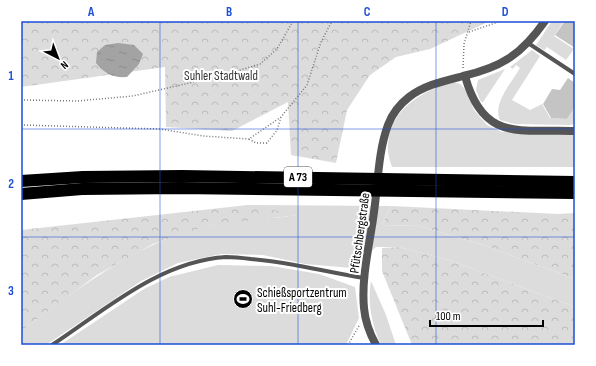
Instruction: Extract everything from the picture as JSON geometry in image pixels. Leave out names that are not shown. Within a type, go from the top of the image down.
[{"type":"highway","name":"A 73","points":[[21,181],[182,176],[575,182]]},
{"type":"highway","name":"A 73","points":[[21,194],[82,189],[180,188],[575,193]]},
{"type":"street","name":"Pfütschbergstraße","points":[[376,345],[365,316],[363,296],[383,147],[388,125],[394,114],[409,97],[432,85],[501,64],[520,52],[545,21]]},
{"type":"street","points":[[465,76],[476,107],[492,123],[514,130],[575,131]]},
{"type":"lane","points":[[528,43],[575,74]]},
{"type":"lane","points":[[52,345],[141,286],[180,266],[203,261],[227,257],[269,260],[365,278]]},
{"type":"path","points":[[21,100],[77,100],[133,96],[224,75],[260,64],[277,49],[293,21]]},
{"type":"path","points":[[249,140],[281,117],[307,86],[321,42],[332,21]]},
{"type":"path","points":[[465,76],[463,55],[464,44],[471,21]]},
{"type":"path","points":[[468,32],[501,21]]},
{"type":"path","points":[[21,125],[160,129],[203,136],[249,140],[256,143],[267,143],[277,130],[281,117]]},
{"type":"path","points":[[348,345],[365,316]]},
{"type":"green space","name":"Suhler Stadtwald","points":[[21,21],[490,21],[430,49],[396,57],[370,75],[347,110],[336,163],[291,155],[288,102],[232,131],[166,127],[165,67],[21,87]]},
{"type":"green space","points":[[552,21],[564,21],[554,36],[574,49],[566,60],[547,47],[544,50],[536,45]]},
{"type":"green space","points":[[532,50],[540,56],[512,100],[530,110],[542,104],[550,118],[567,119],[573,110],[575,112],[575,124],[515,124],[500,120],[498,114],[501,100],[520,68],[516,65],[513,69],[510,67]]},
{"type":"green space","points":[[505,69],[483,102],[481,102],[476,90],[478,80]]},
{"type":"green space","points":[[453,82],[460,84],[465,89],[474,110],[487,125],[502,132],[575,135],[575,167],[392,167],[388,151],[390,132],[401,112],[419,96]]},
{"type":"green space","points":[[243,205],[391,206],[382,225],[419,226],[483,245],[575,279],[575,307],[449,260],[399,247],[376,247],[352,268],[305,264],[263,255],[221,254],[178,263],[141,281],[46,345],[21,345],[21,331],[110,268],[158,243],[183,233],[210,225],[242,220],[297,215]]},
{"type":"green space","points":[[248,205],[299,215],[210,225],[153,244],[97,275],[21,331],[21,230]]},
{"type":"green space","points":[[391,206],[558,214],[575,213],[575,279],[483,245],[419,226],[382,225]]},
{"type":"green space","points":[[399,247],[449,260],[575,307],[575,345],[412,345],[382,271],[382,248]]},
{"type":"green space","name":"Schießsportzentrum Suhl-Friedberg","points":[[218,265],[271,266],[319,274],[355,287],[359,318],[346,345],[60,345],[144,289],[169,277]]},
{"type":"green space","points":[[371,281],[386,315],[396,345],[381,345],[371,314]]},
{"type":"water","points":[[118,43],[134,45],[143,54],[139,64],[127,77],[113,76],[103,70],[96,63],[97,52],[105,45]]},
{"type":"building","points":[[565,21],[575,21],[575,48],[555,35]]},
{"type":"building","points":[[568,78],[575,83],[575,107],[567,119],[551,118],[543,104],[552,89],[560,90]]},
{"type":"place","name":"Schießsportzentrum Suhl-Friedberg","points":[[243,299]]}]
